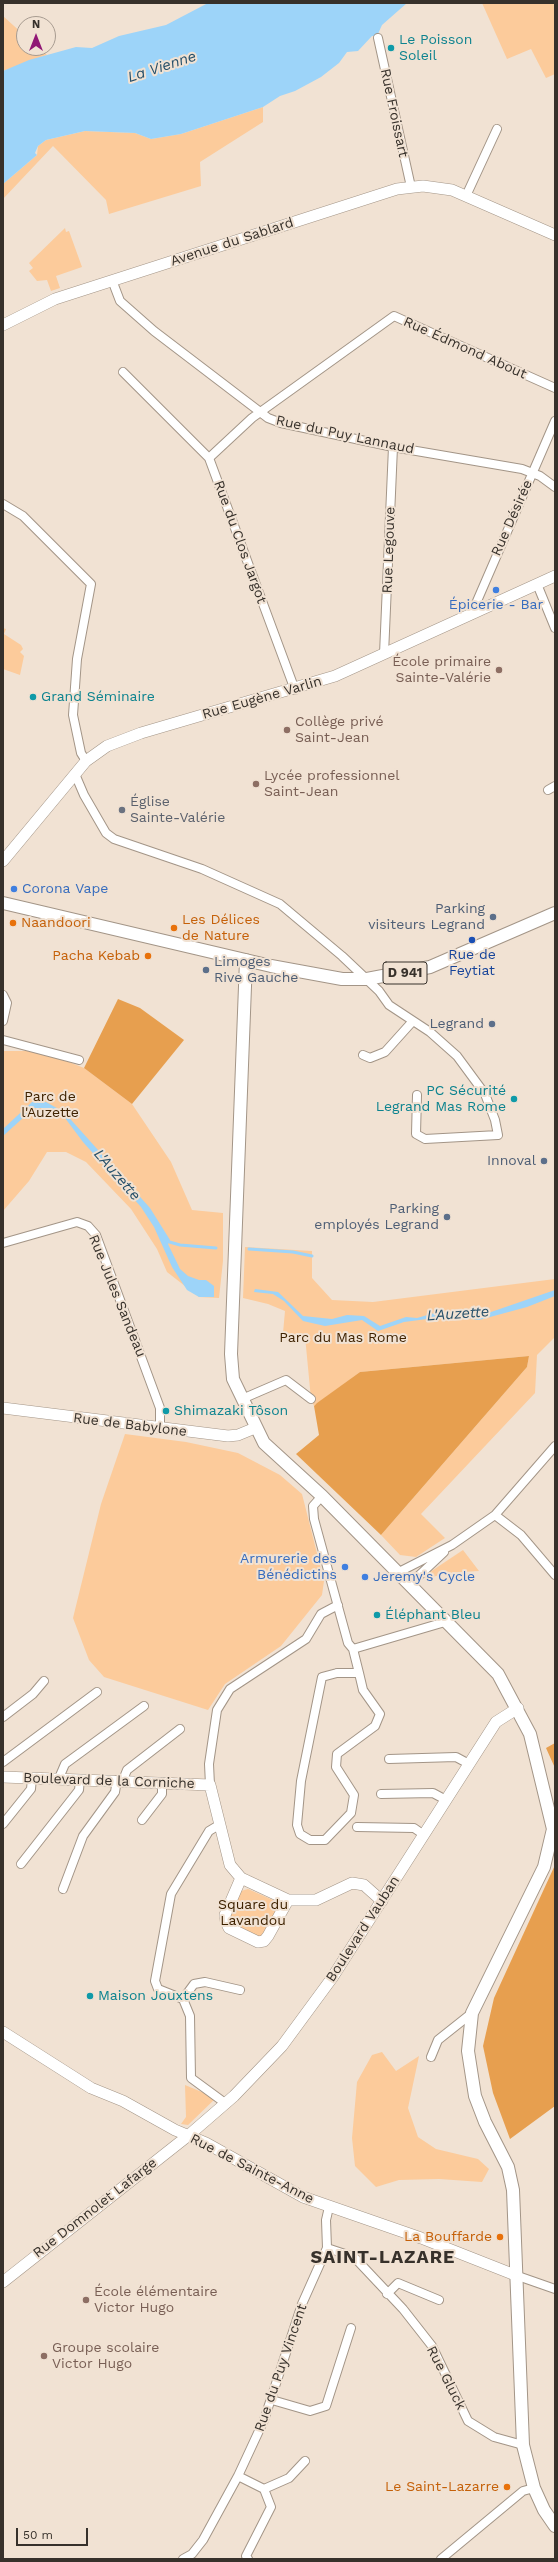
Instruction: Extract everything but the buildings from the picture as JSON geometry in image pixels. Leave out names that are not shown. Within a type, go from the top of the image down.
[{"type":"main road","name":"D 941","points":[[3,903],[246,960],[342,979],[367,979],[430,967],[555,913]]},
{"type":"main road","points":[[246,960],[234,1264],[232,1360],[234,1379],[255,1428],[264,1443],[322,1496],[498,1674],[518,1708],[530,1734],[553,1829],[544,1867],[472,2013],[468,2051],[475,2096],[485,2122],[508,2167],[513,2190],[515,2276],[523,2445],[534,2488],[544,2510],[555,2526]]},
{"type":"street","name":"Rue Froissart","points":[[378,38],[411,188]]},
{"type":"street","points":[[466,196],[496,129]]},
{"type":"street","name":"Avenue du Sablard","points":[[3,325],[55,299],[397,189],[423,186],[445,189],[466,196],[555,235]]},
{"type":"street","name":"Rue du Puy Lannaud","points":[[112,280],[120,301],[154,331],[259,413],[281,423],[532,472],[555,487]]},
{"type":"street","name":"Rue Édmond About","points":[[259,413],[394,316],[555,388]]},
{"type":"street","points":[[123,372],[209,458],[259,413]]},
{"type":"street","name":"Rue Désirée","points":[[471,615],[555,421]]},
{"type":"street","name":"Rue Legouve","points":[[384,654],[393,446]]},
{"type":"street","name":"Rue du Clos Jargot","points":[[209,458],[295,690]]},
{"type":"street","points":[[3,504],[23,516],[91,584],[77,659],[73,715],[81,753],[86,761]]},
{"type":"street","name":"Rue Eugène Varlin","points":[[3,861],[86,761],[107,746],[122,739],[295,690],[335,676],[555,576]]},
{"type":"street","points":[[537,584],[555,628]]},
{"type":"street","points":[[75,774],[84,795],[106,833],[114,839],[202,869],[280,904],[367,979],[389,1005],[444,1043],[475,1078],[486,1094],[495,1120],[498,1135],[425,1139],[416,1134],[417,1095]]},
{"type":"street","points":[[3,995],[7,1004],[3,1021]]},
{"type":"street","points":[[362,1055],[370,1058],[385,1052],[412,1022]]},
{"type":"street","points":[[3,1040],[80,1060]]},
{"type":"street","name":"Rue Jules Sandeau","points":[[3,1243],[77,1222],[88,1226],[96,1235],[160,1408],[160,1428]]},
{"type":"street","points":[[242,1399],[286,1380],[311,1399]]},
{"type":"street","name":"Rue de Babylone","points":[[3,1408],[228,1436],[238,1435],[255,1428]]},
{"type":"street","points":[[409,1585],[452,1545],[495,1515],[555,1446]]},
{"type":"street","points":[[322,1496],[313,1506],[314,1519],[348,1643],[353,1649],[359,1673],[363,1690],[380,1714],[375,1726],[337,1754],[336,1767],[354,1795],[351,1813],[325,1840],[310,1840],[300,1834],[297,1825],[301,1781],[322,1677],[337,1673],[359,1673]]},
{"type":"street","points":[[495,1515],[521,1535],[555,1575]]},
{"type":"street","points":[[397,1572],[452,1545]]},
{"type":"street","points":[[210,1785],[209,1764],[217,1710],[230,1689],[306,1639],[321,1614],[338,1605]]},
{"type":"street","points":[[353,1649],[445,1622]]},
{"type":"street","points":[[3,1717],[33,1694],[44,1681]]},
{"type":"street","points":[[3,1762],[97,1692]]},
{"type":"street","points":[[59,1778],[65,1764],[144,1706]]},
{"type":"street","name":"Boulevard Vauban","points":[[189,2135],[253,2078],[308,2014],[496,1722],[518,1708]]},
{"type":"street","points":[[63,1889],[83,1836],[115,1792],[120,1780],[127,1770],[180,1729]]},
{"type":"street","points":[[390,1758],[456,1757],[469,1764]]},
{"type":"street","name":"Boulevard de la Corniche","points":[[3,1777],[120,1780],[210,1785],[230,1865],[241,1878],[288,1900],[316,1900],[352,1883],[364,1885],[382,1901]]},
{"type":"street","points":[[3,1824],[31,1789],[32,1778]]},
{"type":"street","points":[[21,1864],[79,1790],[80,1779]]},
{"type":"street","points":[[142,1820],[162,1794],[162,1782]]},
{"type":"street","points":[[381,1794],[434,1793],[446,1800]]},
{"type":"street","points":[[219,1825],[205,1836],[171,1894],[155,1981],[158,1989],[183,1999],[190,2016],[191,2078],[225,2103]]},
{"type":"street","points":[[357,1827],[414,1828],[424,1835]]},
{"type":"street","points":[[241,1878],[225,1915],[226,1922],[229,1928],[258,1942],[264,1941],[268,1936],[288,1900]]},
{"type":"street","points":[[183,1999],[194,1984],[205,1982],[240,1990]]},
{"type":"street","points":[[431,2057],[438,2040],[472,2013]]},
{"type":"street","name":"Rue de Sainte-Anne","points":[[3,2032],[91,2088],[123,2101],[303,2197],[329,2208],[421,2238],[515,2276]]},
{"type":"street","name":"Rue Domnolet Lafarge","points":[[3,2282],[189,2135]]},
{"type":"street","name":"Rue du Puy Vincent","points":[[183,2559],[192,2554],[202,2540],[238,2476],[272,2400],[302,2304],[327,2248],[326,2220],[329,2208]]},
{"type":"street","name":"Rue Gluck","points":[[327,2248],[354,2257],[387,2294],[403,2309],[432,2346],[468,2421],[494,2437],[523,2445]]},
{"type":"street","points":[[515,2276],[555,2289]]},
{"type":"street","points":[[387,2294],[398,2283],[439,2300]]},
{"type":"street","points":[[272,2400],[310,2411],[326,2406],[351,2328]]},
{"type":"street","points":[[264,2489],[289,2478],[305,2461]]},
{"type":"street","points":[[238,2476],[264,2489],[271,2507],[246,2556],[248,2559]]},
{"type":"street","points":[[441,2559],[523,2491],[534,2488]]},
{"type":"green space","points":[[482,3],[555,3],[555,74],[546,78],[531,49],[507,59]]},
{"type":"green space","points":[[3,16],[16,28],[16,56],[44,56],[3,71]]},
{"type":"green space","points":[[263,107],[263,122],[200,162],[201,186],[109,214],[106,200],[53,146],[3,199],[3,184],[37,155],[38,146],[46,140],[85,131],[135,133],[151,139],[181,134]]},
{"type":"green space","points":[[65,228],[66,232],[69,231],[82,267],[56,276],[60,288],[51,291],[47,280],[37,281],[29,271],[33,268],[29,263]]},
{"type":"green space","points":[[3,628],[6,629],[4,634],[21,645],[23,649],[20,652],[24,656],[20,675],[3,669]]},
{"type":"green space","name":"Parc de l'Auzette","points":[[3,1051],[28,1051],[59,1058],[84,1068],[132,1104],[171,1162],[192,1210],[223,1213],[223,1261],[219,1298],[199,1297],[167,1272],[157,1249],[131,1209],[86,1162],[66,1152],[47,1152],[29,1181],[3,1211]]},
{"type":"green space","name":"Parc du Mas Rome","points":[[245,1247],[312,1251],[312,1278],[332,1300],[373,1302],[555,1279],[555,1337],[537,1355],[535,1393],[421,1514],[445,1538],[416,1557],[400,1555],[381,1535],[527,1367],[529,1356],[360,1372],[314,1406],[311,1399],[305,1336],[283,1333],[285,1311],[268,1304],[243,1298]]},
{"type":"green space","points":[[125,1434],[186,1442],[238,1453],[280,1475],[302,1494],[324,1581],[322,1595],[281,1646],[225,1684],[208,1710],[104,1677],[89,1660],[73,1618],[101,1504]]},
{"type":"green space","points":[[463,1550],[479,1571],[446,1573],[426,1579],[424,1576]]},
{"type":"green space","name":"Square du Lavandou","points":[[248,1889],[275,1901],[279,1906],[262,1936],[258,1937],[234,1925],[229,1918],[241,1891]]},
{"type":"green space","points":[[382,2052],[396,2071],[419,2056],[408,2108],[418,2137],[436,2149],[478,2159],[489,2169],[482,2182],[439,2179],[399,2180],[376,2187],[355,2166],[352,2138],[357,2082],[372,2055]]},
{"type":"green space","points":[[185,2085],[216,2098],[188,2125],[181,2124],[186,2117]]},
{"type":"shaded area","points":[[118,999],[140,1008],[184,1040],[132,1104],[84,1068]]},
{"type":"shaded area","points":[[529,1356],[527,1367],[381,1535],[296,1454],[319,1435],[314,1406],[360,1372]]},
{"type":"shaded area","points":[[555,1743],[555,1768],[546,1748]]},
{"type":"shaded area","points":[[555,1865],[555,2106],[510,2139],[493,2093],[483,2046],[494,1998]]},
{"type":"water","name":"La Vienne","points":[[208,3],[407,3],[382,25],[377,36],[372,36],[358,51],[347,52],[339,63],[321,77],[295,91],[280,96],[263,107],[181,134],[151,139],[135,133],[85,131],[46,140],[38,146],[35,153],[37,155],[3,184],[3,71],[29,60],[43,56],[56,56],[56,53],[76,47],[92,48],[119,36],[166,25]]},
{"type":"water","name":"L'Auzette","points":[[32,1102],[46,1102],[64,1112],[150,1208],[170,1240],[168,1244],[180,1269],[188,1276],[199,1280],[206,1280],[214,1286],[214,1297],[199,1297],[187,1290],[172,1267],[154,1227],[141,1207],[83,1142],[65,1118],[46,1108],[34,1108],[3,1136],[3,1129]]},
{"type":"water","name":"L'Auzette","points":[[255,1289],[278,1292],[303,1316],[332,1319],[347,1315],[364,1316],[380,1326],[406,1317],[417,1318],[438,1312],[455,1312],[469,1309],[478,1312],[491,1312],[555,1290],[555,1296],[527,1307],[479,1320],[450,1316],[404,1322],[378,1331],[362,1320],[325,1326],[303,1321],[284,1301],[273,1294],[254,1292]]},
{"type":"waterway","points":[[166,1241],[180,1245],[216,1248]]},
{"type":"waterway","points":[[249,1249],[293,1252],[312,1256]]},
{"type":"place","name":"Le Poisson Soleil","points":[[391,48]]},
{"type":"place","name":"Épicerie - Bar","points":[[496,590]]},
{"type":"place","name":"École primaire Sainte-Valérie","points":[[499,670]]},
{"type":"place","name":"Grand Séminaire","points":[[33,697]]},
{"type":"place","name":"Collège privé Saint-Jean","points":[[287,730]]},
{"type":"place","name":"Lycée professionnel Saint-Jean","points":[[256,784]]},
{"type":"place","name":"Église Sainte-Valérie","points":[[122,810]]},
{"type":"place","name":"Corona Vape","points":[[14,889]]},
{"type":"place","name":"Parking visiteurs Legrand","points":[[493,917]]},
{"type":"place","name":"Naandoori","points":[[13,923]]},
{"type":"place","name":"Les Délices de Nature","points":[[174,928]]},
{"type":"place","name":"Rue de Feytiat","points":[[472,940]]},
{"type":"place","name":"Pacha Kebab","points":[[148,956]]},
{"type":"place","name":"Limoges Rive Gauche","points":[[206,970]]},
{"type":"place","name":"Legrand","points":[[492,1024]]},
{"type":"place","name":"PC Sécurité Legrand Mas Rome","points":[[514,1099]]},
{"type":"place","name":"Innoval","points":[[544,1161]]},
{"type":"place","name":"Parking employés Legrand","points":[[447,1217]]},
{"type":"place","name":"Shimazaki Tôson","points":[[166,1411]]},
{"type":"place","name":"Armurerie des Bénédictins","points":[[345,1567]]},
{"type":"place","name":"Jeremy's Cycle","points":[[365,1577]]},
{"type":"place","name":"Éléphant Bleu","points":[[377,1615]]},
{"type":"place","name":"Maison Jouxtens","points":[[90,1996]]},
{"type":"place","name":"La Bouffarde","points":[[500,2237]]},
{"type":"place","name":"École élémentaire Victor Hugo","points":[[86,2300]]},
{"type":"place","name":"Groupe scolaire Victor Hugo","points":[[44,2356]]},
{"type":"place","name":"Le Saint-Lazarre","points":[[507,2487]]},
{"type":"district","name":"SAINT-LAZARE","points":[[383,2258]]}]
